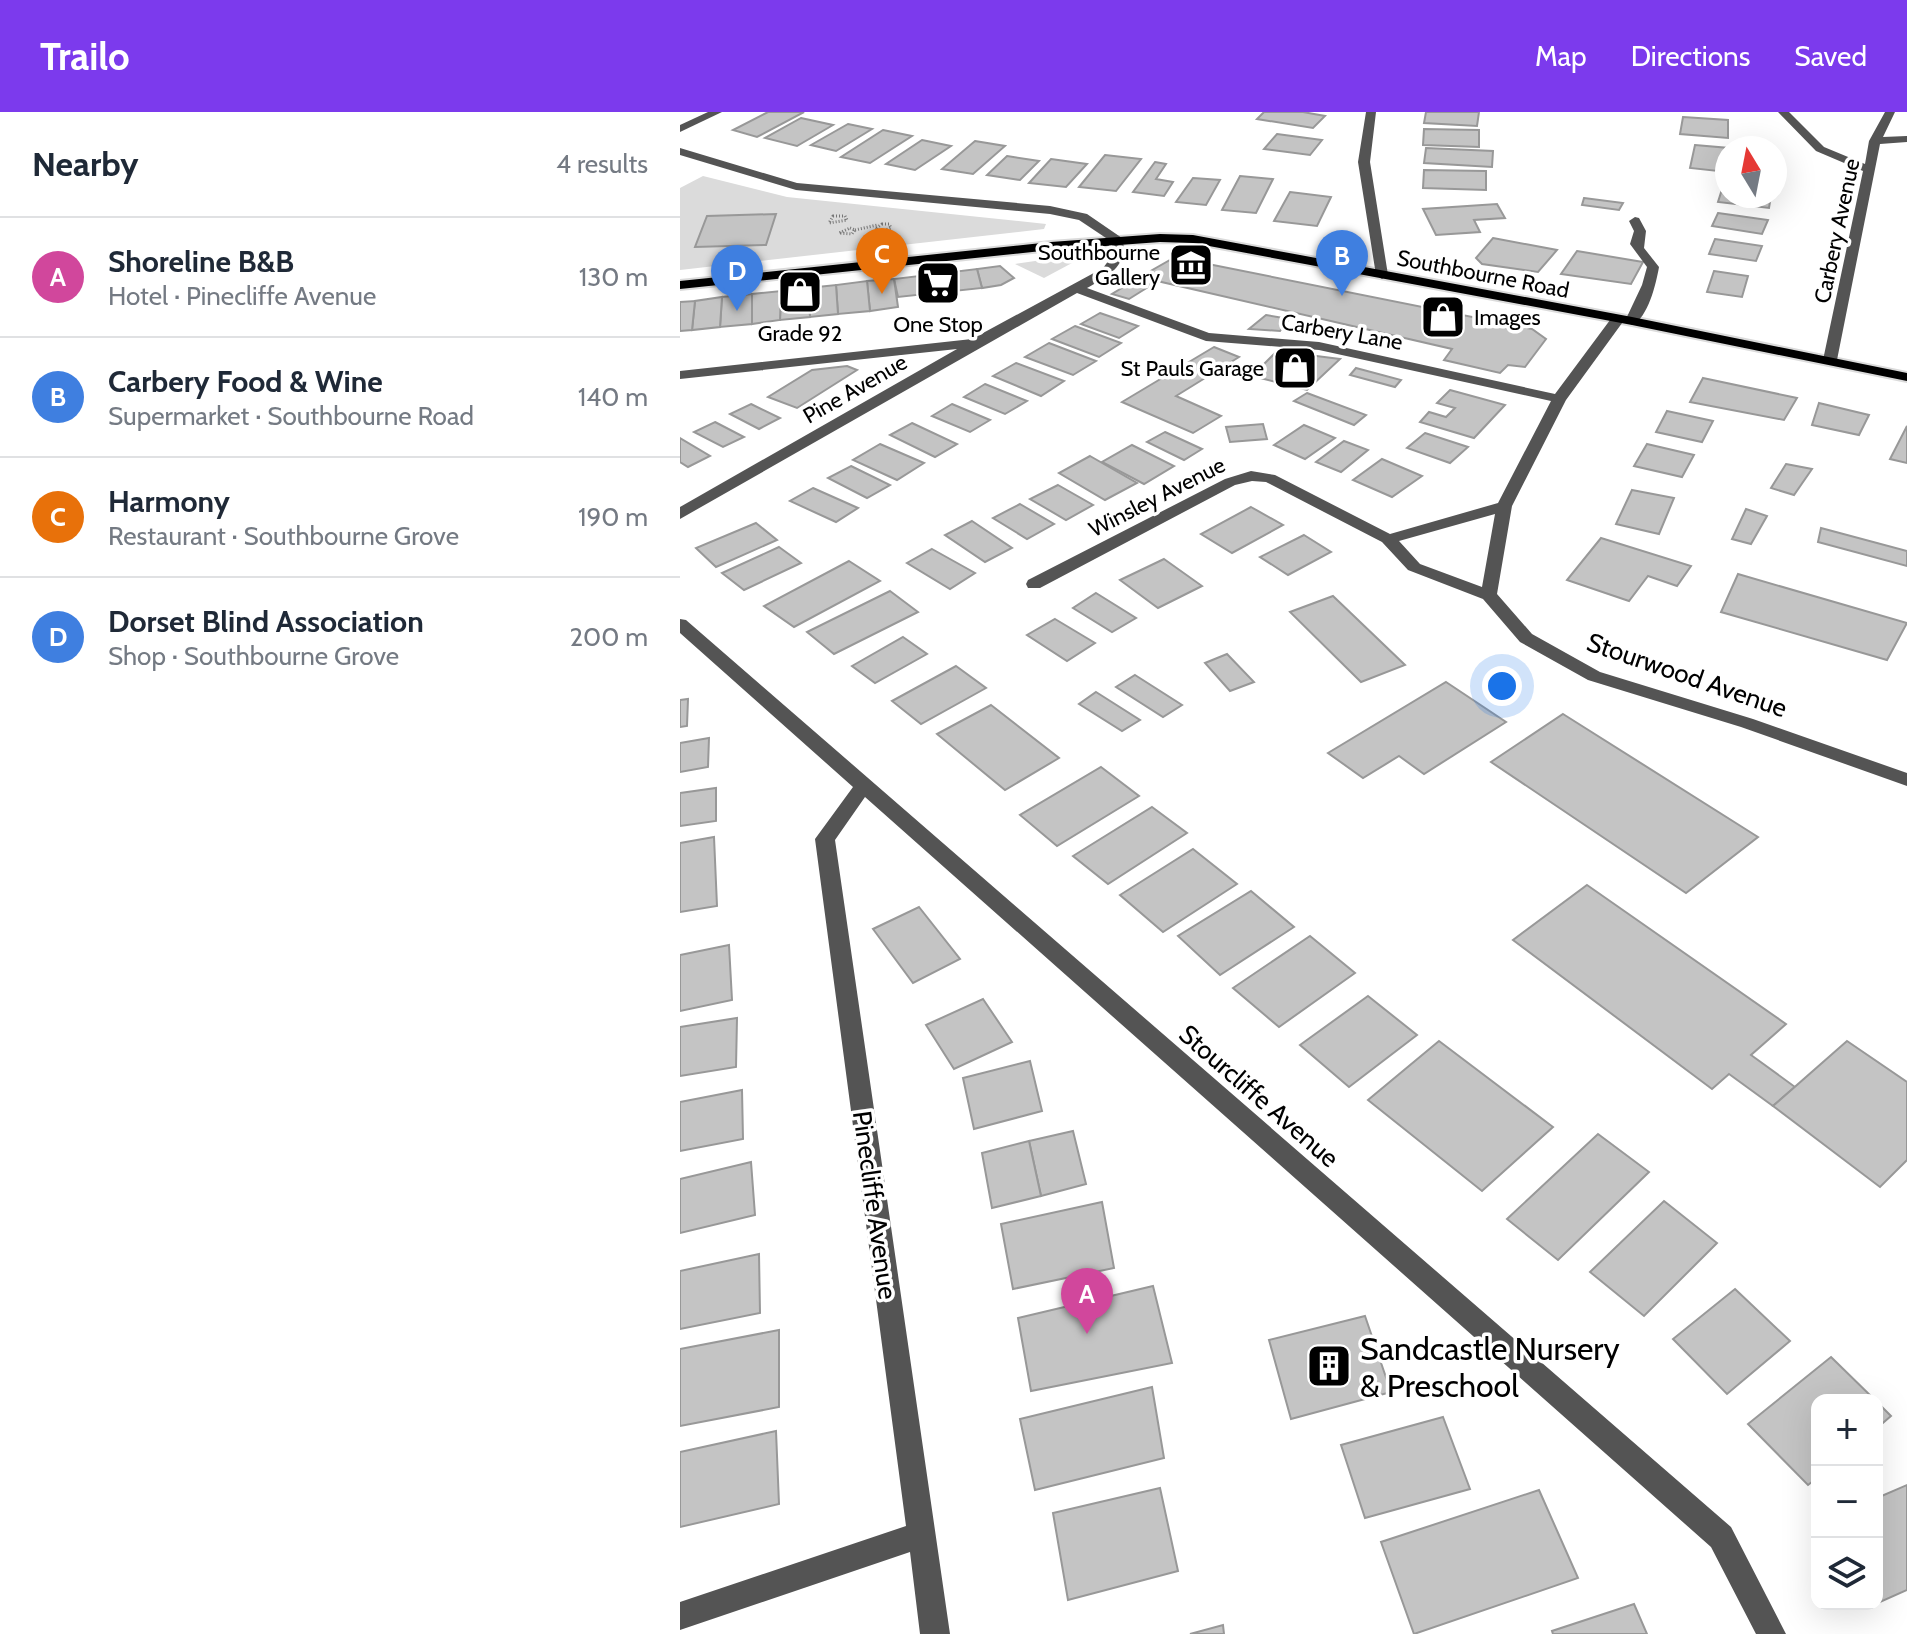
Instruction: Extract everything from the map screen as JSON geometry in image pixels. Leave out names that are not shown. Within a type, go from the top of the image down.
[{"type":"main road","name":"Southbourne Road","points":[[680,285],[1118,241],[1193,239],[1625,320],[1907,377]]},
{"type":"street","points":[[680,129],[717,112]]},
{"type":"street","points":[[1371,112],[1364,162],[1382,275]]},
{"type":"street","points":[[1783,112],[1820,149],[1870,170]]},
{"type":"street","name":"Carbery Avenue","points":[[1830,360],[1875,141],[1890,112]]},
{"type":"street","points":[[1875,141],[1907,139]]},
{"type":"street","points":[[680,151],[796,186],[1050,210],[1083,217],[1118,241]]},
{"type":"street","points":[[1489,595],[1504,506],[1559,399],[1625,320],[1649,285],[1653,267],[1636,244],[1640,231],[1635,221]]},
{"type":"street","name":"Pine Avenue","points":[[680,514],[978,342],[1108,271],[1118,256],[1118,241]]},
{"type":"street","name":"Carbery Lane","points":[[1075,288],[1206,337],[1228,342],[1293,341],[1559,399]]},
{"type":"street","points":[[680,375],[978,342]]},
{"type":"street","name":"Winsley Avenue","points":[[1034,584],[1230,482],[1251,476],[1270,478],[1388,539],[1414,567],[1489,595]]},
{"type":"street","points":[[1388,539],[1504,506]]},
{"type":"street","name":"Stourwood Avenue","points":[[1489,595],[1526,638],[1594,676],[1747,723],[1907,780]]},
{"type":"street","name":"Stourcliffe Avenue","points":[[680,624],[1721,1537],[1771,1634]]},
{"type":"street","name":"Pinecliffe Avenue","points":[[863,787],[825,839],[935,1634]]},
{"type":"street","points":[[680,1616],[920,1535]]},
{"type":"shaded area","points":[[703,176],[787,197],[1046,224],[1044,229],[680,270],[680,188]]},
{"type":"shaded area","points":[[1063,257],[1072,263],[1044,278],[1015,264]]},
{"type":"building","points":[[768,112],[804,112],[757,137],[733,130]]},
{"type":"building","points":[[1264,112],[1303,112],[1325,116],[1313,128],[1257,119]]},
{"type":"building","points":[[1426,112],[1479,112],[1477,126],[1424,123]]},
{"type":"building","points":[[1683,117],[1728,120],[1728,136],[1680,134]]},
{"type":"building","points":[[801,118],[833,125],[797,146],[765,138]]},
{"type":"building","points":[[848,124],[872,129],[836,151],[811,145]]},
{"type":"building","points":[[1424,129],[1479,130],[1479,147],[1423,145]]},
{"type":"building","points":[[883,130],[912,136],[870,163],[841,157]]},
{"type":"building","points":[[1277,134],[1322,140],[1310,155],[1264,149]]},
{"type":"building","points":[[922,140],[951,146],[915,170],[886,164]]},
{"type":"building","points":[[975,141],[1005,146],[973,174],[942,169]]},
{"type":"building","points":[[1695,145],[1715,147],[1715,171],[1690,168]]},
{"type":"building","points":[[1426,148],[1493,151],[1492,167],[1424,163]]},
{"type":"building","points":[[1105,155],[1141,159],[1116,191],[1079,187]]},
{"type":"building","points":[[1007,156],[1039,161],[1020,180],[987,175]]},
{"type":"building","points":[[1051,159],[1087,164],[1066,187],[1029,183]]},
{"type":"building","points":[[1155,162],[1166,164],[1156,179],[1173,182],[1164,196],[1133,192]]},
{"type":"building","points":[[1424,170],[1486,171],[1486,190],[1423,188]]},
{"type":"building","points":[[1240,176],[1273,179],[1256,213],[1222,210]]},
{"type":"building","points":[[1193,178],[1220,180],[1206,205],[1176,202]]},
{"type":"building","points":[[1290,192],[1331,197],[1317,226],[1274,221]]},
{"type":"building","points":[[1584,198],[1623,203],[1619,210],[1582,205]]},
{"type":"building","points":[[1497,204],[1505,218],[1474,220],[1480,232],[1436,235],[1423,209]]},
{"type":"building","points":[[1718,213],[1768,220],[1762,234],[1712,226]]},
{"type":"building","points":[[776,214],[766,245],[695,247],[707,216]]},
{"type":"building","points":[[1493,238],[1557,250],[1538,272],[1482,264],[1476,258]]},
{"type":"building","points":[[1715,239],[1762,246],[1756,261],[1709,254]]},
{"type":"building","points":[[1577,251],[1643,262],[1631,284],[1561,274]]},
{"type":"building","points":[[1183,259],[1532,329],[1546,339],[1525,367],[1508,365],[1500,373],[1444,360],[1452,349],[1140,277],[1170,260]]},
{"type":"building","points":[[1000,266],[1014,278],[1001,285],[982,288],[977,269]]},
{"type":"building","name":"One Stop","points":[[977,269],[982,288],[898,297],[894,279]]},
{"type":"building","points":[[1714,271],[1748,276],[1742,297],[1707,292]]},
{"type":"building","points":[[1140,277],[1156,282],[1129,299],[1112,294]]},
{"type":"building","points":[[894,279],[898,307],[870,311],[867,281]]},
{"type":"building","points":[[867,281],[870,311],[838,314],[836,285]]},
{"type":"building","points":[[836,285],[838,314],[810,317],[808,288]]},
{"type":"building","points":[[808,288],[810,317],[780,320],[781,291]]},
{"type":"building","points":[[781,291],[780,320],[752,324],[752,294]]},
{"type":"building","points":[[752,294],[752,324],[720,327],[722,297]]},
{"type":"building","points":[[722,297],[720,327],[692,330],[695,301]]},
{"type":"building","points":[[695,301],[692,330],[680,331],[680,302]]},
{"type":"building","points":[[1100,313],[1138,326],[1119,338],[1081,324]]},
{"type":"building","points":[[1266,315],[1289,319],[1280,331],[1249,329]]},
{"type":"building","points":[[1075,326],[1121,343],[1099,357],[1052,339]]},
{"type":"building","points":[[1049,343],[1096,361],[1073,375],[1025,357]]},
{"type":"building","points":[[1214,347],[1239,357],[1176,396],[1221,416],[1193,433],[1122,402]]},
{"type":"building","name":"St Pauls Garage","points":[[1277,351],[1340,359],[1307,390],[1252,376]]},
{"type":"building","points":[[1016,363],[1064,381],[1041,396],[993,376]]},
{"type":"building","points":[[847,366],[857,370],[797,408],[768,397],[812,370]]},
{"type":"building","points":[[1356,368],[1401,380],[1395,387],[1350,375]]},
{"type":"building","points":[[1703,378],[1797,398],[1784,420],[1690,402]]},
{"type":"building","points":[[985,384],[1027,401],[1005,414],[964,397]]},
{"type":"building","points":[[1450,390],[1505,405],[1474,438],[1420,422],[1429,412],[1446,417],[1455,408],[1437,403]]},
{"type":"building","points":[[1307,393],[1366,415],[1354,425],[1294,401]]},
{"type":"building","points":[[1819,403],[1869,415],[1859,435],[1812,425]]},
{"type":"building","points":[[751,404],[780,418],[759,429],[730,414]]},
{"type":"building","points":[[952,404],[990,420],[970,432],[932,416]]},
{"type":"building","points":[[1667,411],[1713,421],[1702,442],[1656,432]]},
{"type":"building","points":[[715,422],[744,437],[723,447],[694,432]]},
{"type":"building","points":[[912,423],[957,444],[935,457],[890,435]]},
{"type":"building","points":[[1263,424],[1267,439],[1230,442],[1226,427]]},
{"type":"building","points":[[1304,425],[1335,438],[1305,459],[1274,445]]},
{"type":"building","points":[[1907,426],[1907,463],[1890,459]]},
{"type":"building","points":[[1165,432],[1202,449],[1184,460],[1147,442]]},
{"type":"building","points":[[1425,433],[1468,447],[1450,463],[1407,448]]},
{"type":"building","points":[[680,438],[710,456],[688,467],[680,462]]},
{"type":"building","points":[[1344,441],[1368,450],[1341,472],[1316,462]]},
{"type":"building","points":[[880,444],[924,463],[897,480],[853,460]]},
{"type":"building","points":[[1647,444],[1694,455],[1682,477],[1634,466]]},
{"type":"building","points":[[1132,445],[1174,466],[1144,484],[1102,462]]},
{"type":"building","points":[[1090,456],[1137,483],[1105,500],[1059,473]]},
{"type":"building","points":[[1382,459],[1422,476],[1392,497],[1353,480]]},
{"type":"building","points":[[1786,464],[1812,469],[1794,495],[1771,488]]},
{"type":"building","points":[[851,466],[890,485],[867,498],[828,478]]},
{"type":"building","points":[[1058,485],[1093,505],[1066,520],[1030,499]]},
{"type":"building","points":[[813,488],[858,508],[836,522],[790,501]]},
{"type":"building","points":[[1632,490],[1674,498],[1659,534],[1616,524]]},
{"type":"building","points":[[1020,504],[1054,524],[1027,539],[993,518]]},
{"type":"building","points":[[1251,507],[1283,525],[1232,553],[1201,534]]},
{"type":"building","points":[[1746,509],[1767,516],[1751,544],[1732,539]]},
{"type":"building","points":[[972,521],[1012,548],[985,562],[945,535]]},
{"type":"building","points":[[756,523],[777,540],[716,567],[696,548]]},
{"type":"building","points":[[1821,528],[1907,551],[1907,566],[1818,542]]},
{"type":"building","points":[[1304,535],[1331,552],[1288,575],[1260,557]]},
{"type":"building","points":[[1601,538],[1691,566],[1677,586],[1648,576],[1629,601],[1567,580]]},
{"type":"building","points":[[779,547],[801,563],[744,590],[722,573]]},
{"type":"building","points":[[932,549],[975,573],[950,589],[907,563]]},
{"type":"building","points":[[1164,559],[1202,586],[1158,608],[1120,580]]},
{"type":"building","points":[[849,561],[880,581],[794,627],[764,606]]},
{"type":"building","points":[[1738,574],[1907,623],[1887,660],[1721,612]]},
{"type":"building","points":[[890,591],[918,612],[834,654],[807,632]]},
{"type":"building","points":[[1096,593],[1136,618],[1112,632],[1073,608]]},
{"type":"building","points":[[1333,596],[1405,665],[1361,682],[1290,612]]},
{"type":"building","points":[[1055,619],[1095,643],[1067,661],[1027,635]]},
{"type":"building","points":[[903,637],[927,654],[875,683],[852,666]]},
{"type":"building","points":[[1227,654],[1254,682],[1230,691],[1205,663]]},
{"type":"building","points":[[956,666],[986,688],[921,724],[892,701]]},
{"type":"building","points":[[1135,675],[1182,705],[1163,717],[1116,687]]},
{"type":"building","points":[[1446,682],[1506,722],[1424,774],[1399,756],[1363,778],[1328,753]]},
{"type":"building","points":[[1096,692],[1140,720],[1122,731],[1079,704]]},
{"type":"building","points":[[688,699],[687,726],[680,727],[680,700]]},
{"type":"building","points":[[991,705],[1059,758],[1005,790],[937,734]]},
{"type":"building","points":[[1563,714],[1758,837],[1686,893],[1491,762]]},
{"type":"building","points":[[709,738],[708,767],[680,772],[680,743]]},
{"type":"building","points":[[1101,767],[1139,796],[1057,846],[1020,815]]},
{"type":"building","points":[[716,788],[716,821],[680,826],[680,793]]},
{"type":"building","points":[[1152,807],[1187,833],[1108,884],[1073,856]]},
{"type":"building","points":[[714,837],[717,906],[680,912],[680,843]]},
{"type":"building","points":[[1193,849],[1237,884],[1163,932],[1120,895]]},
{"type":"building","points":[[1587,885],[1786,1024],[1751,1055],[1795,1087],[1773,1106],[1729,1074],[1712,1089],[1513,940]]},
{"type":"building","points":[[1251,891],[1294,927],[1220,975],[1178,936]]},
{"type":"building","points":[[919,907],[960,959],[913,983],[873,929]]},
{"type":"building","points":[[1310,936],[1355,973],[1279,1027],[1233,988]]},
{"type":"building","points":[[729,945],[732,1000],[680,1011],[680,955]]},
{"type":"building","points":[[1368,996],[1417,1035],[1349,1087],[1300,1045]]},
{"type":"building","points":[[983,999],[1012,1042],[954,1069],[926,1025]]},
{"type":"building","points":[[737,1018],[736,1067],[680,1076],[680,1027]]},
{"type":"building","points":[[1439,1041],[1553,1127],[1482,1191],[1368,1100]]},
{"type":"building","points":[[1847,1041],[1907,1082],[1907,1160],[1880,1187],[1773,1106]]},
{"type":"building","points":[[1030,1061],[1042,1111],[974,1129],[963,1078]]},
{"type":"building","points":[[742,1090],[743,1139],[680,1151],[680,1102]]},
{"type":"building","points":[[1073,1131],[1086,1184],[1041,1196],[1029,1141]]},
{"type":"building","points":[[1598,1134],[1649,1172],[1558,1260],[1507,1219]]},
{"type":"building","points":[[1029,1141],[1041,1196],[992,1208],[982,1153]]},
{"type":"building","points":[[751,1162],[755,1215],[680,1233],[680,1179]]},
{"type":"building","points":[[1664,1201],[1717,1243],[1644,1316],[1590,1272]]},
{"type":"building","points":[[1102,1202],[1114,1268],[1013,1289],[1001,1224]]},
{"type":"building","points":[[759,1254],[760,1313],[680,1329],[680,1271]]},
{"type":"building","points":[[1153,1286],[1172,1363],[1031,1391],[1018,1318]]},
{"type":"building","points":[[1735,1289],[1790,1341],[1727,1394],[1673,1339]]},
{"type":"building","name":"Sandcastle Nursery & Preschool","points":[[1365,1316],[1391,1392],[1291,1419],[1269,1340]]},
{"type":"building","points":[[779,1330],[779,1407],[680,1426],[680,1349]]},
{"type":"building","points":[[1831,1357],[1869,1394],[1811,1394],[1811,1483],[1808,1485],[1748,1424]]},
{"type":"building","points":[[1152,1387],[1164,1458],[1035,1490],[1020,1419]]},
{"type":"building","points":[[1883,1408],[1891,1416],[1883,1423]]},
{"type":"building","points":[[1443,1417],[1470,1489],[1365,1518],[1341,1445]]},
{"type":"building","points":[[776,1431],[779,1504],[680,1527],[680,1452]]},
{"type":"building","points":[[1907,1485],[1907,1590],[1883,1601],[1883,1538],[1883,1495]]},
{"type":"building","points":[[1160,1488],[1178,1571],[1068,1600],[1053,1513]]},
{"type":"building","points":[[1539,1490],[1578,1578],[1414,1634],[1381,1542]]},
{"type":"building","points":[[1634,1604],[1647,1634],[1553,1634],[1552,1631]]},
{"type":"building","points":[[1223,1625],[1224,1634],[1190,1634]]},
{"type":"place","name":"Southbourne Gallery","points":[[1191,265]]},
{"type":"place","name":"One Stop","points":[[938,283]]},
{"type":"place","name":"Grade 92","points":[[800,292]]},
{"type":"place","name":"Harmony","points":[[882,294]]},
{"type":"place","name":"Carbery Food & Wine","points":[[1342,296]]},
{"type":"place","name":"Dorset Blind Association","points":[[737,311]]},
{"type":"place","name":"Images","points":[[1443,317]]},
{"type":"place","name":"St Pauls Garage","points":[[1295,368]]},
{"type":"place","name":"Shoreline B&B","points":[[1087,1334]]},
{"type":"place","name":"Sandcastle Nursery & Preschool","points":[[1329,1366]]}]
